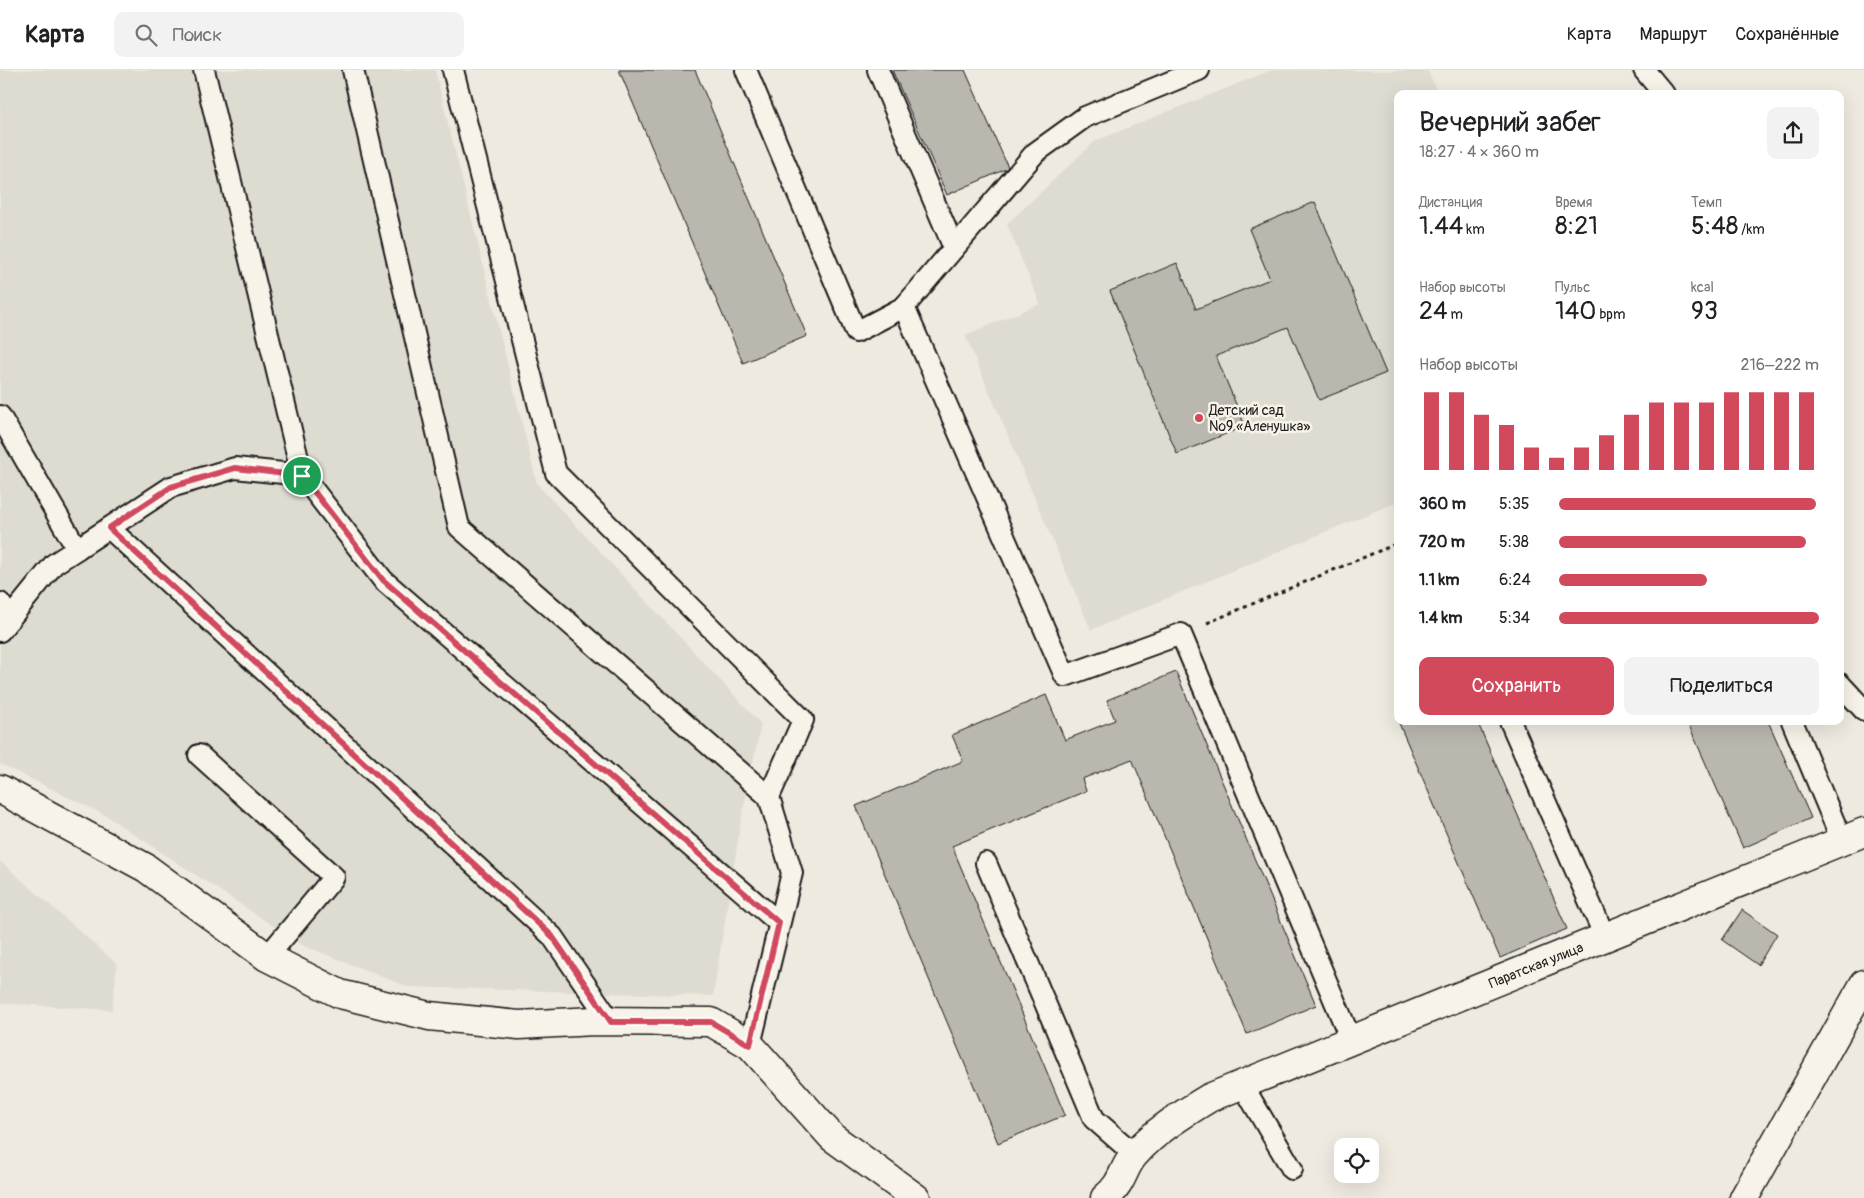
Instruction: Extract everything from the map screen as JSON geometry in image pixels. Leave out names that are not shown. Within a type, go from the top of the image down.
[{"type":"street","points":[[0,789],[146,868],[267,957],[340,994],[429,1016],[519,1025],[611,1022],[711,1022],[750,1045],[832,1137],[916,1198]]},
{"type":"street","name":"Паратская улица","points":[[1134,1154],[1170,1123],[1209,1098],[1853,836]]},
{"type":"street","points":[[1744,1198],[1864,984]]},
{"type":"street","points":[[1105,1198],[1116,1189],[1134,1154]]},
{"type":"lane","points":[[204,70],[302,476],[383,580],[779,923]]},
{"type":"lane","points":[[353,70],[459,527],[769,797],[792,873],[750,1045]]},
{"type":"lane","points":[[452,70],[556,473],[802,720],[769,797]]},
{"type":"lane","points":[[746,70],[856,332],[904,307],[1035,153],[1085,118],[1178,74],[1199,70]]},
{"type":"lane","points":[[878,70],[954,248]]},
{"type":"lane","points":[[1644,70],[1661,90]]},
{"type":"lane","points":[[904,307],[1064,676],[1181,634],[1351,1040]]},
{"type":"lane","points":[[0,416],[77,549]]},
{"type":"lane","points":[[3,618],[54,564],[171,487],[235,468],[302,476]]},
{"type":"lane","points":[[109,528],[552,936],[611,1022]]},
{"type":"lane","points":[[1844,688],[1864,710]]},
{"type":"lane","points":[[1512,725],[1605,937]]},
{"type":"lane","points":[[1794,725],[1853,836]]},
{"type":"lane","points":[[199,755],[334,877],[267,957]]},
{"type":"lane","points":[[986,863],[1094,1119],[1134,1154]]},
{"type":"lane","points":[[1242,1084],[1292,1169]]},
{"type":"path","points":[[1181,634],[1394,545]]},
{"type":"shaded area","points":[[0,70],[435,70],[537,484],[761,724],[741,821],[713,996],[408,987],[302,945],[105,815],[0,764]]},
{"type":"shaded area","name":"Детский сад №9 «Аленушка»","points":[[1272,70],[1428,71],[1436,90],[1394,90],[1394,503],[1091,630],[965,335],[1040,304],[1007,224],[1095,141]]},
{"type":"shaded area","points":[[0,861],[117,964],[112,1010],[0,1003]]},
{"type":"building","points":[[619,70],[695,70],[807,336],[743,363]]},
{"type":"building","points":[[892,70],[965,70],[1008,167],[947,195]]},
{"type":"building","points":[[1315,202],[1386,373],[1319,400],[1288,327],[1216,356],[1245,426],[1177,454],[1110,291],[1177,263],[1196,309],[1270,279],[1249,229]]},
{"type":"building","points":[[1176,672],[1316,1005],[1247,1034],[1132,759],[1082,779],[1086,791],[952,846],[1065,1115],[998,1143],[856,806],[963,761],[952,735],[1046,695],[1065,740],[1115,720],[1107,700]]},
{"type":"building","points":[[1400,725],[1479,725],[1567,929],[1500,958]]},
{"type":"building","points":[[1689,725],[1770,725],[1811,818],[1743,848]]},
{"type":"building","points":[[1742,910],[1777,934],[1758,965],[1722,940]]},
{"type":"place","name":"Детский сад №9 «Аленушка»","points":[[1199,418]]},
{"type":"route","points":[[235,468],[302,476],[383,580],[779,923],[750,1045],[711,1022],[611,1022],[552,936],[109,528],[171,487],[235,468]]}]
